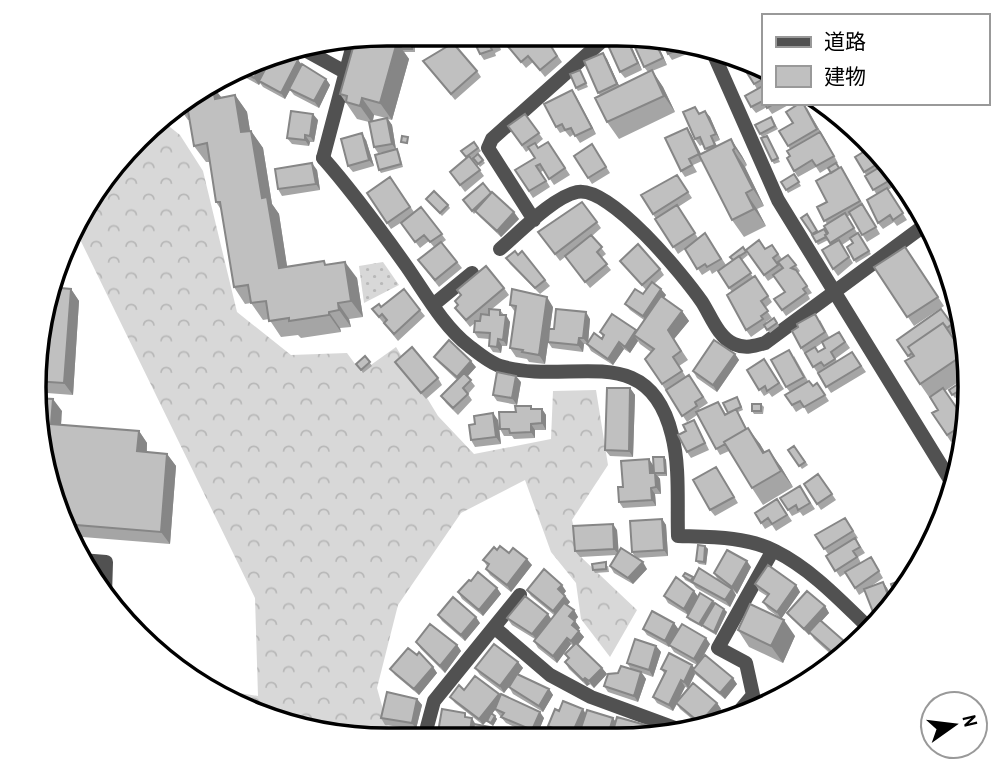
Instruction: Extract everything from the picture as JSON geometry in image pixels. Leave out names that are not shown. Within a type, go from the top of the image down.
[{"type":"street","points":[[534,220],[488,148],[492,139],[597,46]]},
{"type":"street","points":[[352,47],[323,158],[359,199],[433,305],[467,344],[498,366],[531,371],[629,374],[652,390],[666,415],[673,438],[678,536],[729,538],[773,550],[816,577],[863,622]]},
{"type":"street","points":[[312,54],[345,72]]},
{"type":"street","points":[[717,61],[778,200],[946,474]]},
{"type":"street","points":[[500,249],[534,220],[573,193],[580,191],[604,198],[631,219],[700,300],[721,333],[734,344],[750,348],[765,343],[919,229]]},
{"type":"street","points":[[433,305],[472,273]]},
{"type":"street","points":[[746,703],[753,695],[746,663],[718,648],[773,550]]},
{"type":"street","points":[[93,561],[106,562],[105,580]]},
{"type":"street","points":[[427,728],[434,701],[520,595]]},
{"type":"street","points":[[495,628],[550,676],[591,698],[666,725]]},
{"type":"green space","points":[[168,125],[180,135],[203,171],[237,312],[291,355],[347,353],[361,372],[396,347],[438,416],[474,454],[551,439],[553,391],[596,390],[608,465],[572,520],[582,558],[637,610],[610,657],[581,619],[576,583],[551,552],[525,480],[461,513],[398,605],[377,688],[388,728],[365,728],[299,717],[256,703],[234,692],[258,696],[255,598],[80,239],[91,216],[116,179]]},
{"type":"green space","points":[[383,262],[399,285],[364,303],[359,266]]},
{"type":"building","points":[[396,46],[380,103],[362,98],[360,106],[346,102],[347,96],[340,94],[353,47]]},
{"type":"building","points":[[400,46],[412,46],[412,49],[402,49]]},
{"type":"building","points":[[448,46],[456,46],[477,71],[451,94],[423,61]]},
{"type":"building","points":[[476,46],[490,46],[492,50],[480,54]]},
{"type":"building","points":[[508,46],[551,46],[557,56],[540,70],[528,56],[521,62]]},
{"type":"building","points":[[608,46],[630,46],[638,63],[620,72]]},
{"type":"building","points":[[634,46],[658,48],[663,58],[644,67]]},
{"type":"building","points":[[603,53],[617,84],[598,93],[584,61]]},
{"type":"building","points":[[295,58],[298,60],[281,93],[259,81],[266,68]]},
{"type":"building","points":[[302,64],[326,79],[314,101],[289,89]]},
{"type":"building","points":[[258,70],[254,78],[248,75]]},
{"type":"building","points":[[580,70],[586,83],[576,88],[570,74]]},
{"type":"building","points":[[652,70],[664,96],[607,122],[595,98]]},
{"type":"building","points":[[745,70],[762,78],[754,84]]},
{"type":"building","points":[[762,87],[762,102],[751,107],[745,96]]},
{"type":"building","points":[[572,90],[592,128],[575,136],[571,128],[565,130],[562,124],[556,127],[544,104]]},
{"type":"building","points":[[214,93],[215,99],[235,95],[241,132],[251,131],[262,198],[267,197],[279,268],[324,261],[325,265],[345,262],[351,301],[338,303],[339,310],[329,312],[329,315],[269,321],[266,301],[251,303],[248,285],[234,287],[207,143],[194,146],[188,110]]},
{"type":"building","points":[[797,105],[804,105],[817,129],[788,146],[779,131],[793,123],[786,112]]},
{"type":"building","points":[[695,107],[699,114],[705,111],[716,134],[711,136],[715,145],[705,149],[700,137],[695,139],[683,112]]},
{"type":"building","points":[[291,111],[313,114],[310,136],[305,135],[305,140],[287,138]]},
{"type":"building","points":[[525,114],[539,133],[522,145],[508,126]]},
{"type":"building","points":[[771,117],[775,126],[760,134],[755,125]]},
{"type":"building","points":[[387,118],[392,144],[374,147],[369,122]]},
{"type":"building","points":[[687,128],[699,154],[689,159],[692,165],[681,171],[665,138]]},
{"type":"building","points":[[820,132],[834,156],[816,166],[812,160],[794,171],[787,158],[790,156],[787,151]]},
{"type":"building","points":[[362,133],[369,160],[348,166],[341,139]]},
{"type":"building","points":[[402,136],[408,137],[407,143],[401,142]]},
{"type":"building","points":[[767,136],[778,158],[772,161],[761,138]]},
{"type":"building","points":[[731,139],[735,148],[733,150],[753,189],[746,193],[754,209],[732,220],[699,155]]},
{"type":"building","points":[[474,142],[478,148],[466,157],[461,151]]},
{"type":"building","points":[[548,142],[565,168],[549,179],[540,164],[536,166],[546,181],[529,191],[515,170],[535,158],[528,147],[535,143],[538,148]]},
{"type":"building","points":[[592,144],[606,167],[588,178],[574,156]]},
{"type":"building","points":[[397,149],[401,164],[379,170],[375,155]]},
{"type":"building","points":[[863,152],[875,165],[864,172],[855,157]]},
{"type":"building","points":[[478,154],[483,160],[478,164],[473,158]]},
{"type":"building","points":[[469,156],[480,170],[460,185],[450,172]]},
{"type":"building","points":[[312,163],[316,184],[278,189],[275,169]]},
{"type":"building","points":[[836,163],[839,168],[831,173],[828,168]]},
{"type":"building","points":[[841,167],[860,201],[824,221],[817,207],[827,202],[816,181]]},
{"type":"building","points":[[878,168],[888,181],[873,190],[865,176]]},
{"type":"building","points":[[794,174],[799,182],[786,190],[781,182]]},
{"type":"building","points":[[677,175],[688,192],[653,214],[641,195]]},
{"type":"building","points":[[390,177],[410,207],[387,223],[367,193]]},
{"type":"building","points":[[483,183],[491,193],[472,211],[463,200]]},
{"type":"building","points":[[887,188],[903,213],[893,220],[890,215],[878,223],[867,200]]},
{"type":"building","points":[[434,191],[448,205],[440,213],[426,199]]},
{"type":"building","points":[[492,192],[514,212],[497,231],[475,211]]},
{"type":"building","points":[[582,202],[597,222],[555,254],[538,232]]},
{"type":"building","points":[[862,204],[876,227],[862,235],[849,212]]},
{"type":"building","points":[[677,205],[695,233],[673,247],[655,219]]},
{"type":"building","points":[[421,207],[442,234],[430,242],[424,235],[415,242],[401,223]]},
{"type":"building","points":[[845,213],[854,228],[830,243],[824,226]]},
{"type":"building","points":[[807,214],[817,231],[812,234],[801,218]]},
{"type":"building","points":[[824,229],[826,237],[816,242],[812,235]]},
{"type":"building","points":[[705,233],[721,259],[697,269],[685,249]]},
{"type":"building","points":[[858,233],[869,251],[854,260],[847,247],[853,243],[850,238]]},
{"type":"building","points":[[591,235],[602,247],[597,252],[607,264],[585,282],[565,256]]},
{"type":"building","points":[[759,240],[765,249],[772,245],[778,254],[773,258],[778,265],[764,275],[746,250]]},
{"type":"building","points":[[839,240],[849,257],[833,269],[822,250]]},
{"type":"building","points":[[441,242],[457,262],[435,280],[418,260]]},
{"type":"building","points":[[638,244],[660,269],[642,285],[620,261]]},
{"type":"building","points":[[743,247],[746,252],[733,260],[730,257]]},
{"type":"building","points":[[905,247],[938,297],[907,317],[874,267]]},
{"type":"building","points":[[515,251],[518,255],[522,251],[545,280],[535,288],[506,258]]},
{"type":"building","points":[[788,255],[796,265],[791,268],[796,270],[807,286],[803,289],[806,293],[782,310],[774,299],[785,292],[773,275],[783,268],[778,262]]},
{"type":"building","points":[[739,256],[751,273],[729,288],[718,271]]},
{"type":"building","points":[[486,266],[504,288],[466,320],[455,308],[458,305],[455,301],[461,295],[457,290]]},
{"type":"building","points":[[755,276],[768,296],[761,301],[768,311],[761,316],[763,319],[746,330],[727,295]]},
{"type":"building","points":[[652,282],[661,289],[643,316],[625,304],[635,289],[643,294]]},
{"type":"building","points":[[60,288],[71,289],[64,383],[46,382],[48,342]]},
{"type":"building","points":[[404,289],[420,310],[394,334],[384,323],[387,320],[382,314],[379,317],[372,309],[379,304],[381,307]]},
{"type":"building","points":[[512,289],[547,297],[539,355],[510,348],[516,306],[510,305]]},
{"type":"building","points":[[661,296],[682,311],[668,330],[681,351],[673,357],[682,371],[662,384],[645,359],[654,349],[634,335]]},
{"type":"building","points":[[489,309],[500,310],[500,315],[506,315],[503,340],[498,339],[497,347],[489,346],[490,333],[474,332],[475,321],[480,321],[481,314],[489,315]]},
{"type":"building","points":[[556,309],[586,312],[583,338],[579,338],[578,345],[548,342],[549,329],[554,329]]},
{"type":"building","points":[[941,309],[952,324],[947,328],[943,323],[908,347],[912,353],[908,356],[897,340]]},
{"type":"building","points":[[612,314],[636,330],[625,347],[619,342],[608,359],[587,344],[594,333],[602,339],[604,335],[600,332]]},
{"type":"building","points":[[815,314],[825,332],[801,348],[792,331],[798,327],[797,324]]},
{"type":"building","points":[[774,318],[777,323],[767,330],[764,325]]},
{"type":"building","points":[[943,323],[955,341],[957,359],[920,384],[905,361],[914,356],[908,347]]},
{"type":"building","points":[[839,332],[845,342],[831,352],[835,359],[824,366],[821,362],[813,367],[805,353],[815,347],[818,352],[825,348],[822,342]]},
{"type":"building","points":[[449,340],[471,361],[457,377],[434,357]]},
{"type":"building","points":[[714,340],[735,354],[713,385],[693,371]]},
{"type":"building","points":[[412,347],[438,378],[421,393],[395,362]]},
{"type":"building","points":[[789,350],[804,377],[786,387],[771,360]]},
{"type":"building","points":[[852,352],[861,366],[826,387],[818,373]]},
{"type":"building","points":[[365,356],[370,362],[361,370],[356,364]]},
{"type":"building","points":[[764,359],[779,383],[767,391],[765,386],[759,390],[747,370]]},
{"type":"building","points":[[497,372],[516,376],[512,398],[493,395]]},
{"type":"building","points":[[464,373],[471,380],[463,388],[468,394],[453,408],[441,396]]},
{"type":"building","points":[[689,375],[703,397],[695,402],[697,406],[682,416],[666,390]]},
{"type":"building","points":[[809,381],[813,386],[817,383],[825,395],[804,407],[800,401],[792,405],[785,395]]},
{"type":"building","points":[[958,384],[958,392],[952,395],[949,390]]},
{"type":"building","points":[[607,388],[630,388],[629,451],[605,450]]},
{"type":"building","points":[[943,388],[957,408],[955,430],[947,435],[932,413],[938,410],[930,397]]},
{"type":"building","points":[[737,397],[741,407],[728,413],[723,403]]},
{"type":"building","points":[[46,399],[53,399],[51,424],[139,431],[137,451],[167,454],[161,532],[74,525],[52,454]]},
{"type":"building","points":[[718,402],[725,415],[736,409],[746,429],[716,449],[696,412]]},
{"type":"building","points":[[752,404],[761,404],[761,411],[752,411]]},
{"type":"building","points":[[515,406],[542,409],[542,423],[531,424],[531,432],[510,433],[509,429],[500,429],[499,412],[516,412]]},
{"type":"building","points":[[493,413],[496,437],[471,440],[469,425],[475,424],[474,416]]},
{"type":"building","points":[[694,420],[705,443],[687,452],[678,435],[686,431],[683,425]]},
{"type":"building","points":[[748,428],[763,453],[769,450],[781,471],[752,488],[724,442]]},
{"type":"building","points":[[794,446],[805,462],[799,466],[788,450]]},
{"type":"building","points":[[653,457],[664,457],[665,473],[654,473]]},
{"type":"building","points":[[649,459],[650,473],[655,473],[656,487],[651,488],[652,500],[619,502],[618,487],[623,487],[621,461]]},
{"type":"building","points":[[716,467],[734,497],[710,510],[693,480]]},
{"type":"building","points":[[818,474],[832,494],[817,504],[804,484]]},
{"type":"building","points":[[800,486],[810,503],[798,510],[796,505],[788,510],[780,498]]},
{"type":"building","points":[[777,499],[787,515],[772,524],[768,518],[761,523],[755,513]]},
{"type":"building","points":[[845,518],[853,531],[824,549],[815,535]]},
{"type":"building","points":[[662,519],[664,550],[632,552],[630,521]]},
{"type":"building","points":[[613,524],[614,549],[575,551],[573,526]]},
{"type":"building","points":[[855,538],[860,547],[853,551],[857,557],[835,571],[826,556]]},
{"type":"building","points":[[698,545],[705,546],[704,562],[696,561]]},
{"type":"building","points":[[500,546],[509,553],[513,548],[527,559],[507,585],[486,569],[489,564],[483,560],[494,547],[497,550]]},
{"type":"building","points":[[621,548],[643,562],[628,578],[610,566]]},
{"type":"building","points":[[727,550],[747,561],[732,587],[714,573]]},
{"type":"building","points":[[871,557],[879,571],[855,588],[845,572]]},
{"type":"building","points":[[606,562],[606,569],[593,570],[592,564]]},
{"type":"building","points":[[768,565],[796,585],[777,612],[763,602],[769,594],[755,584]]},
{"type":"building","points":[[699,568],[732,589],[725,600],[692,582]]},
{"type":"building","points":[[544,569],[562,585],[558,589],[565,596],[553,611],[527,590]]},
{"type":"building","points":[[478,572],[497,588],[479,610],[458,592]]},
{"type":"building","points":[[685,573],[693,577],[691,581],[683,576]]},
{"type":"building","points":[[676,577],[694,591],[684,609],[664,596]]},
{"type":"building","points":[[883,582],[888,594],[873,612],[864,589]]},
{"type":"building","points":[[807,591],[825,606],[804,629],[787,613]]},
{"type":"building","points":[[700,593],[713,601],[699,624],[687,617]]},
{"type":"building","points":[[525,596],[548,614],[532,634],[507,618]]},
{"type":"building","points":[[453,597],[476,617],[461,635],[438,615]]},
{"type":"building","points":[[564,603],[574,610],[569,616],[575,621],[572,625],[579,631],[571,641],[567,638],[553,656],[534,641]]},
{"type":"building","points":[[715,603],[724,609],[714,632],[702,625]]},
{"type":"building","points":[[750,604],[784,620],[771,646],[738,630]]},
{"type":"building","points":[[652,611],[674,623],[665,641],[643,629]]},
{"type":"building","points":[[820,620],[844,641],[832,652],[809,632]]},
{"type":"building","points":[[430,624],[457,645],[440,666],[416,642]]},
{"type":"building","points":[[682,624],[706,638],[694,659],[669,645]]},
{"type":"building","points":[[635,639],[656,646],[649,670],[627,663]]},
{"type":"building","points":[[576,643],[602,668],[589,681],[585,678],[583,680],[565,662],[569,658],[565,654]]},
{"type":"building","points":[[494,644],[518,662],[500,686],[475,668]]},
{"type":"building","points":[[408,648],[417,655],[419,652],[433,667],[414,689],[390,669]]},
{"type":"building","points":[[669,653],[692,665],[669,705],[653,697],[666,671],[661,669]]},
{"type":"building","points":[[705,655],[733,678],[720,693],[693,670]]},
{"type":"building","points":[[621,666],[641,672],[634,696],[604,686],[608,674],[618,673]]},
{"type":"building","points":[[517,674],[549,689],[539,706],[509,687]]},
{"type":"building","points":[[475,676],[499,694],[479,719],[450,697],[459,685],[464,690]]},
{"type":"building","points":[[693,683],[717,703],[706,717],[695,719],[676,703]]},
{"type":"building","points":[[387,692],[417,699],[412,723],[381,718]]},
{"type":"building","points":[[501,694],[540,712],[533,728],[527,728],[501,717],[504,713],[495,709]]},
{"type":"building","points":[[563,701],[583,709],[575,728],[548,726],[555,709],[559,711]]},
{"type":"building","points":[[442,709],[465,713],[465,717],[472,718],[470,728],[439,728]]},
{"type":"building","points":[[587,710],[613,718],[610,728],[581,728]]},
{"type":"building","points":[[491,713],[495,716],[491,723],[487,721]]},
{"type":"building","points":[[617,717],[649,726],[638,728],[614,728]]},
{"type":"building","points":[[474,724],[496,728],[473,728]]}]
